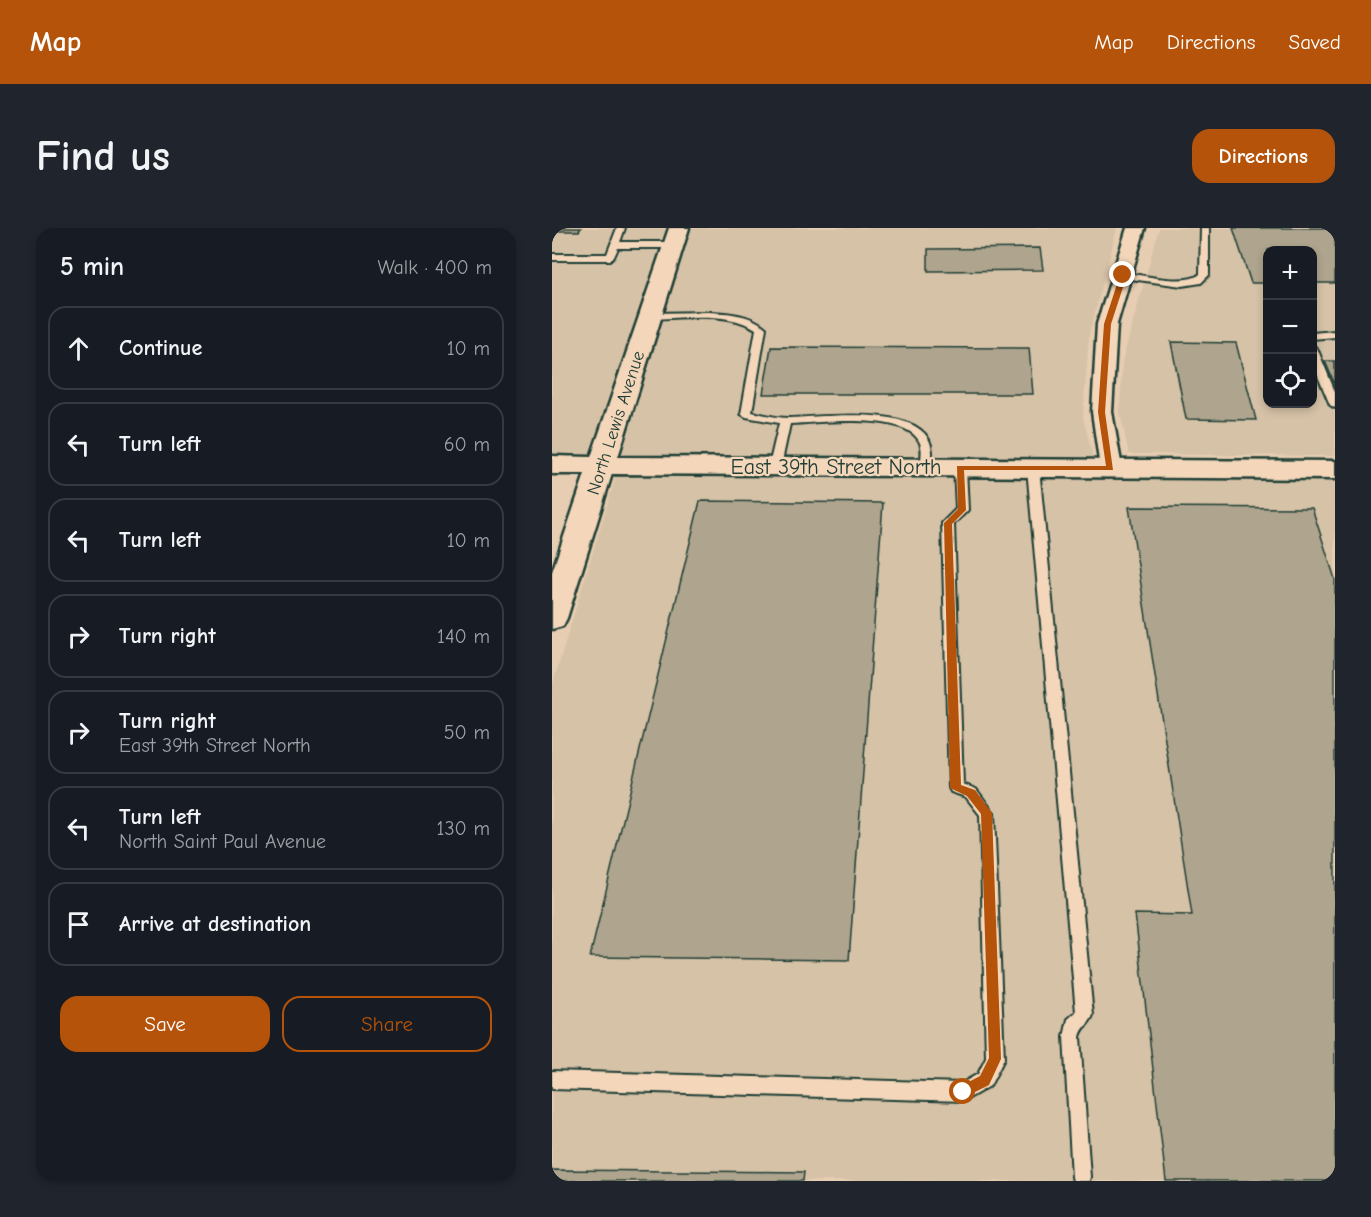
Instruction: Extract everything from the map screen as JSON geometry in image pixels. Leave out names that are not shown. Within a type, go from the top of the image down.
[{"type":"street","points":[[1111,468],[1102,412],[1107,324],[1136,228]]},
{"type":"street","name":"North Lewis Avenue","points":[[552,618],[556,592],[602,465],[677,237]]},
{"type":"street","name":"East 39th Street North","points":[[552,465],[1335,470]]},
{"type":"lane","points":[[552,257],[610,257],[621,228]]},
{"type":"lane","points":[[1123,275],[1182,283],[1198,281],[1204,275],[1205,228]]},
{"type":"lane","points":[[615,245],[677,237]]},
{"type":"lane","points":[[651,316],[736,316],[753,321],[761,328],[746,414],[785,422],[882,419],[902,423],[918,431],[925,442],[926,467]]},
{"type":"lane","points":[[1317,336],[1335,334]]},
{"type":"lane","points":[[1314,354],[1335,405]]},
{"type":"lane","points":[[775,466],[785,422]]},
{"type":"lane","points":[[552,1080],[963,1092],[984,1080],[995,1059],[987,813],[971,793],[956,788],[948,523],[962,510],[960,468]]},
{"type":"lane","points":[[1033,468],[1085,1015],[1074,1025],[1072,1037],[1081,1177]]},
{"type":"shaded area","points":[[552,228],[666,228],[589,454],[552,454]]},
{"type":"shaded area","points":[[691,228],[1117,228],[1089,335],[1083,417],[1093,457],[619,456]]},
{"type":"shaded area","points":[[1159,228],[1335,228],[1335,456],[1129,454],[1120,413],[1122,362]]},
{"type":"shaded area","points":[[616,476],[1335,480],[1335,1181],[552,1181],[552,686]]},
{"type":"building","points":[[552,228],[581,228],[579,231],[552,231]]},
{"type":"building","points":[[1233,228],[1335,228],[1335,283],[1317,283],[1317,246],[1263,246],[1263,283],[1251,283]]},
{"type":"building","points":[[1040,248],[1043,270],[928,271],[928,249]]},
{"type":"building","points":[[1171,342],[1236,343],[1256,420],[1186,419]]},
{"type":"building","points":[[771,347],[1029,348],[1033,394],[763,394]]},
{"type":"building","points":[[1325,361],[1335,361],[1335,385]]},
{"type":"building","points":[[700,501],[883,503],[849,960],[590,957]]},
{"type":"building","points":[[1129,507],[1312,508],[1335,579],[1335,1181],[1166,1181],[1135,914],[1192,915]]},
{"type":"building","points":[[552,1170],[804,1172],[803,1181],[552,1181]]},
{"type":"route","points":[[963,1092],[984,1080],[995,1059],[987,813],[971,793],[956,788],[948,523],[962,510],[960,468],[1111,468],[1102,412],[1107,324],[1123,275]]}]
